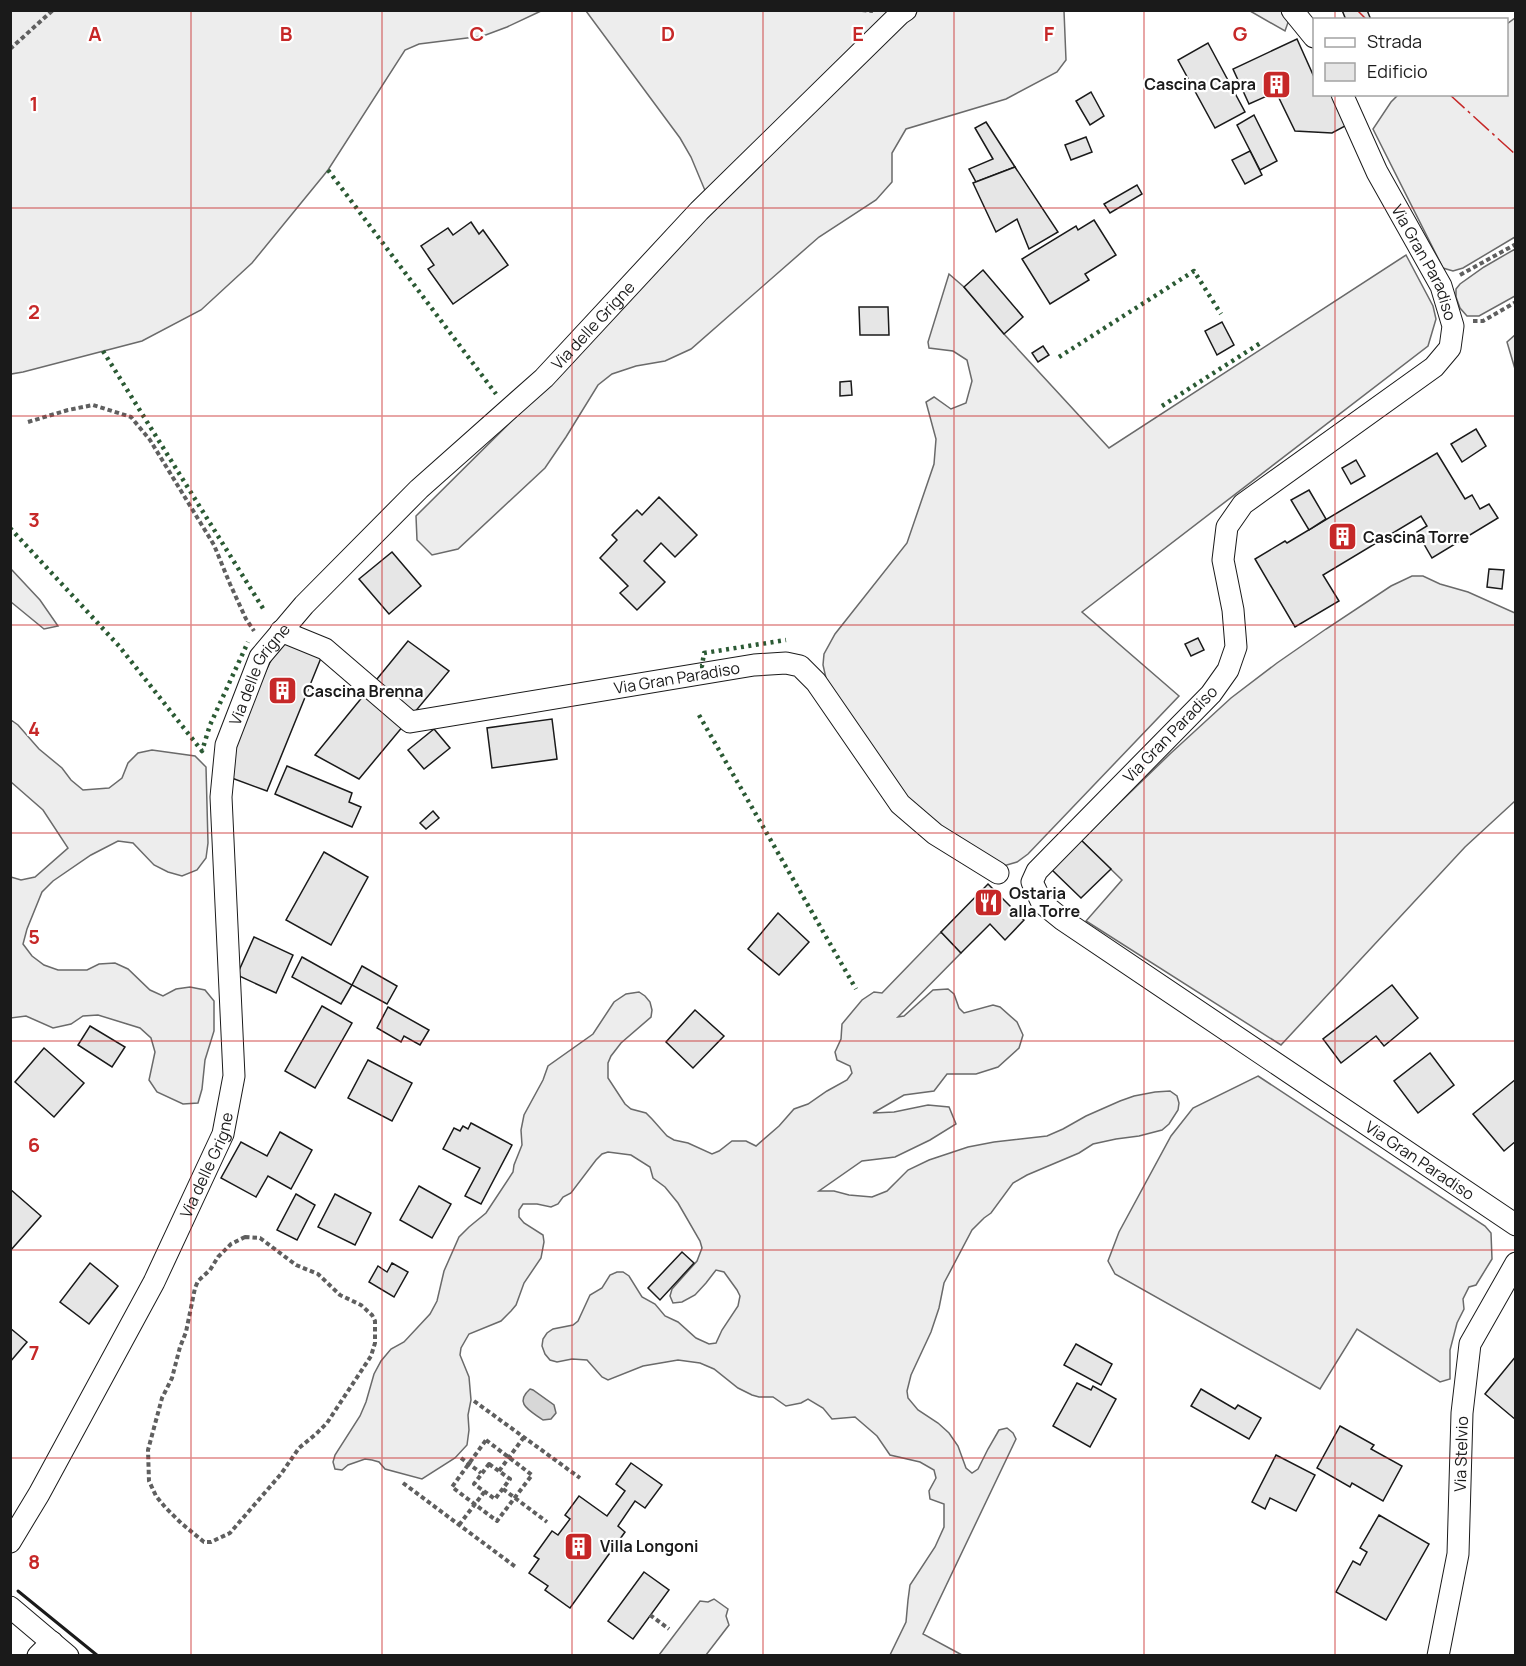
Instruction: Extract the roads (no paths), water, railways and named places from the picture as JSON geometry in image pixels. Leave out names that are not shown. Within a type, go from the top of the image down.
[{"type":"street","name":"Via delle Grigne","points":[[10,1542],[39,1494],[154,1281],[224,1134],[234,1077],[221,797],[226,745],[260,657],[304,605],[419,489],[544,378],[699,211],[906,10]]},
{"type":"street","points":[[1292,10],[1313,37]]},
{"type":"street","name":"Via Gran Paradiso","points":[[1343,96],[1377,172],[1441,286],[1453,326],[1449,348],[1434,367],[1243,504],[1227,527],[1222,560],[1233,610],[1236,647],[1227,670],[1211,694],[1037,871],[1032,882],[1042,903],[1064,920],[1515,1225]]},
{"type":"street","name":"Via Gran Paradiso","points":[[281,631],[325,649],[410,722],[754,666],[786,663],[800,666],[816,682],[900,804],[936,834],[998,873]]},
{"type":"street","name":"Via Stelvio","points":[[1438,1656],[1458,1554],[1462,1413],[1470,1344],[1515,1263]]},
{"type":"street","points":[[10,1608],[53,1651]]},
{"type":"place","name":"Cascina Capra","points":[[1277,84]]},
{"type":"place","name":"Cascina Torre","points":[[1342,537]]},
{"type":"place","name":"Cascina Brenna","points":[[282,691]]},
{"type":"place","name":"Ostaria alla Torre","points":[[988,902]]},
{"type":"place","name":"Villa Longoni","points":[[579,1546]]}]
